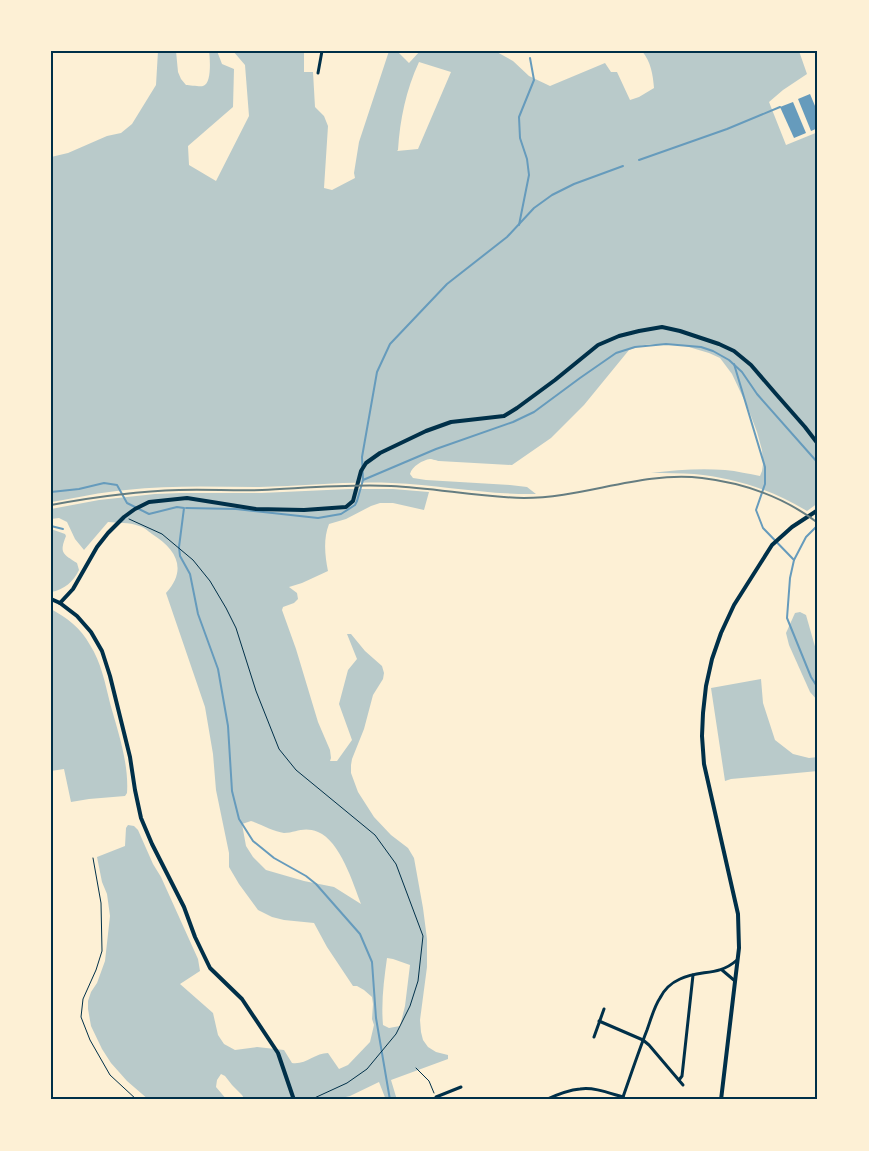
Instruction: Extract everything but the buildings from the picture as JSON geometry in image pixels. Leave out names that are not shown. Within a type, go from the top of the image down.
[{"type":"street","points":[[318,73],[322,51]]},
{"type":"street","points":[[60,603],[73,588],[97,547],[108,533],[124,517],[149,502],[187,498],[256,509],[304,510],[346,506],[353,501],[361,472],[366,463],[380,453],[426,431],[451,422],[504,416],[555,380],[598,346],[619,336],[639,331],[662,327],[720,344],[734,351],[751,365],[805,426],[818,444]]},
{"type":"street","points":[[721,1100],[739,948],[738,914],[704,764],[702,736],[706,686],[721,633],[734,606],[772,545],[792,527],[818,510]]},
{"type":"street","points":[[51,599],[60,603],[77,616],[92,632],[102,651],[130,757],[141,818],[152,844],[184,907],[195,937],[210,968],[242,999],[278,1053],[294,1100]]},
{"type":"street","points":[[545,1100],[581,1088],[623,1099],[655,1007],[663,993],[674,982],[693,975],[722,970],[737,960]]},
{"type":"street","points":[[722,970],[735,981]]},
{"type":"street","points":[[678,1080],[682,1076],[693,975]]},
{"type":"street","points":[[594,1037],[604,1009]]},
{"type":"street","points":[[599,1021],[643,1040],[683,1086]]},
{"type":"street","points":[[437,1098],[461,1087]]},
{"type":"path","points":[[124,517],[162,534],[193,560],[210,581],[236,628],[256,692],[279,749],[296,770],[375,836],[396,864],[423,936],[418,981],[410,1006],[396,1034],[367,1069],[347,1083],[310,1100]]},
{"type":"path","points":[[93,858],[101,903],[102,951],[83,999],[81,1017],[90,1040],[110,1075],[136,1100]]},
{"type":"path","points":[[416,1068],[429,1080],[437,1098]]},
{"type":"shaded area","points":[[158,51],[176,51],[178,72],[186,85],[203,86],[206,84],[210,70],[209,51],[217,51],[222,64],[234,69],[233,107],[188,146],[189,165],[216,181],[249,116],[245,65],[233,51],[304,51],[304,72],[313,72],[315,107],[324,116],[328,126],[324,188],[332,190],[355,178],[354,173],[359,142],[389,51],[397,51],[409,63],[420,51],[495,51],[513,61],[529,76],[550,86],[605,63],[611,72],[617,72],[630,100],[654,88],[651,69],[642,51],[799,51],[807,74],[769,102],[786,145],[818,132],[818,503],[807,511],[767,491],[739,482],[694,474],[651,473],[716,469],[760,476],[763,464],[762,450],[748,408],[732,374],[720,358],[682,345],[667,344],[650,344],[629,350],[584,405],[551,438],[512,465],[430,459],[418,464],[410,474],[413,478],[426,480],[527,487],[536,494],[500,493],[410,484],[359,483],[259,487],[143,488],[51,502],[51,157],[68,153],[107,136],[121,133],[132,124],[156,85]],"holes":[[[419,62],[451,72],[418,149],[397,151],[404,105]]]},
{"type":"shaded area","points":[[349,489],[393,489],[429,492],[424,510],[393,503],[380,503],[346,519],[329,524],[325,548],[328,571],[289,587],[297,593],[298,599],[294,603],[283,607],[282,610],[318,722],[330,750],[330,761],[337,761],[352,740],[339,704],[348,670],[357,659],[347,634],[351,634],[365,651],[382,666],[384,673],[383,679],[373,695],[364,729],[352,759],[351,773],[358,792],[374,817],[391,835],[408,848],[414,858],[427,939],[427,967],[420,1020],[421,1032],[423,1040],[428,1047],[436,1052],[448,1055],[448,1059],[391,1080],[397,1100],[386,1100],[379,1082],[350,1096],[333,1100],[245,1100],[225,1076],[221,1074],[217,1080],[216,1087],[227,1100],[149,1100],[127,1081],[111,1063],[91,1026],[88,1001],[105,961],[110,916],[107,894],[102,882],[97,857],[125,846],[126,828],[128,825],[134,826],[138,830],[198,959],[200,971],[180,984],[213,1013],[218,1035],[224,1044],[235,1050],[257,1047],[284,1050],[292,1063],[302,1062],[328,1053],[339,1069],[348,1065],[370,1042],[374,1025],[372,1019],[372,997],[364,990],[353,986],[327,947],[314,923],[284,920],[272,917],[258,910],[229,867],[229,853],[216,790],[213,754],[205,707],[166,593],[173,584],[178,568],[173,553],[143,527],[108,522],[84,550],[75,539],[67,522],[59,518],[51,519],[51,509],[99,500],[155,494],[261,493]],"holes":[[[251,821],[284,833],[313,830],[326,837],[333,844],[345,864],[361,904],[334,887],[266,870],[253,857],[246,846],[242,824]],[[387,958],[410,965],[405,1006],[400,1026],[389,1028],[383,1025],[382,1016]]]},
{"type":"shaded area","points":[[51,529],[65,534],[63,550],[68,557],[77,563],[79,570],[68,584],[51,592]]},
{"type":"shaded area","points":[[51,609],[78,629],[97,658],[125,759],[127,793],[125,796],[71,802],[64,769],[51,771]]},
{"type":"shaded area","points":[[800,612],[806,615],[818,657],[818,701],[810,692],[789,645],[786,633],[795,613]]},
{"type":"shaded area","points":[[761,679],[763,703],[775,740],[793,754],[809,758],[818,757],[818,771],[725,781],[711,688]]},
{"type":"water","points":[[810,94],[818,113],[818,128],[811,131],[798,99]]},
{"type":"water","points":[[793,102],[806,133],[794,138],[780,107]]},
{"type":"waterway","points":[[519,225],[529,175],[527,159],[520,138],[519,117],[534,80],[530,58]]},
{"type":"waterway","points":[[639,160],[727,129],[780,107]]},
{"type":"waterway","points":[[363,480],[362,457],[377,372],[390,344],[447,284],[507,237],[534,208],[552,195],[574,184],[623,166]]},
{"type":"waterway","points":[[186,508],[236,509],[318,518],[341,514],[355,505],[363,480],[436,449],[513,422],[534,412],[616,353],[635,347],[666,344],[701,347],[729,360],[742,372],[757,394],[818,463]]},
{"type":"waterway","points":[[734,364],[765,467],[765,484],[756,510],[763,528],[794,560],[790,578],[787,618],[811,677],[818,688]]},
{"type":"waterway","points":[[51,492],[79,489],[104,483],[117,485],[127,503],[149,514],[177,507],[184,508],[179,547],[180,556],[190,574],[198,614],[218,669],[228,726],[232,791],[239,819],[253,841],[274,858],[306,876],[316,884],[360,934],[372,962],[376,1018],[390,1100]]},
{"type":"waterway","points":[[794,560],[806,537],[818,525]]},
{"type":"waterway","points":[[51,526],[63,529]]},
{"type":"railway","points":[[51,505],[83,499],[147,492],[262,490],[326,486],[408,487],[524,498],[569,494],[635,481],[679,477],[702,478],[733,483],[777,499],[818,523]]}]
